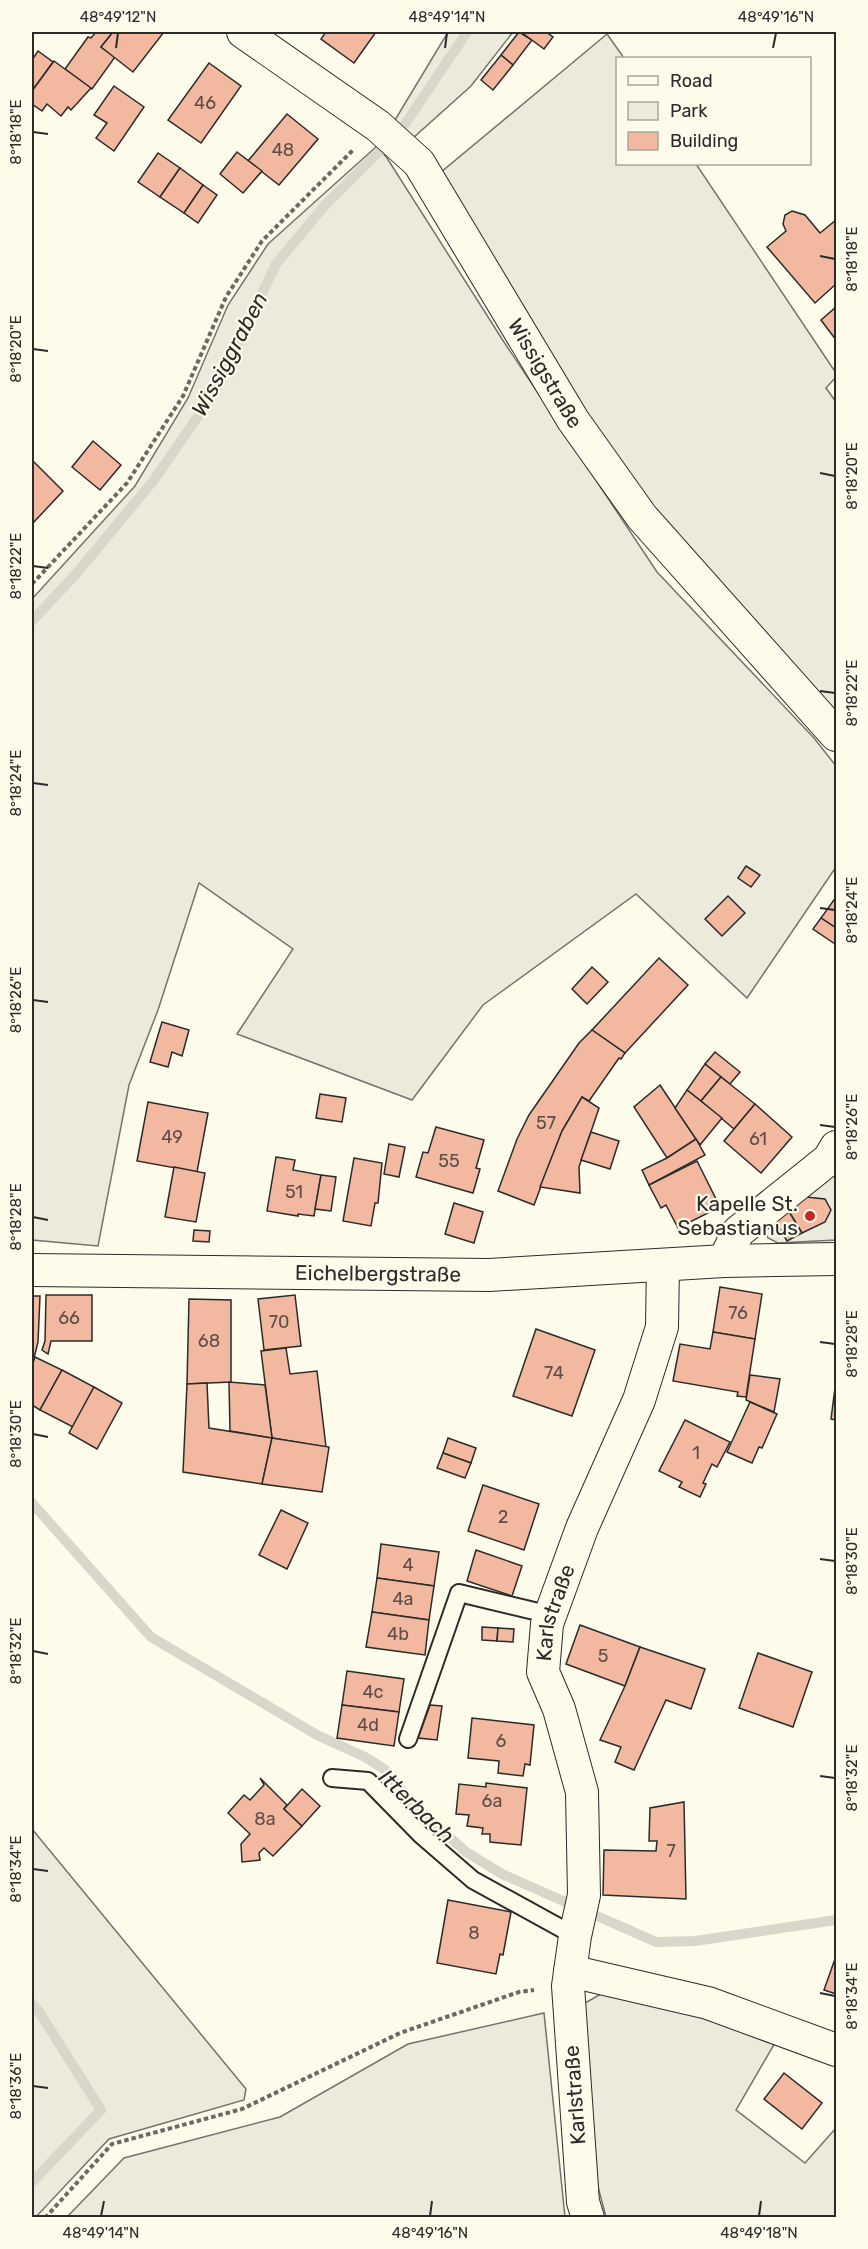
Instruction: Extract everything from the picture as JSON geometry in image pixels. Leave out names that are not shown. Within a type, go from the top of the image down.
[{"type":"street","name":"Wissigstraße","points":[[243,32],[378,126],[419,163],[573,420],[642,517],[837,735]]},
{"type":"street","points":[[724,1261],[738,1232],[830,1159],[837,1147]]},
{"type":"street","name":"Eichelbergstraße","points":[[32,1270],[489,1275],[724,1261],[837,1259]]},
{"type":"street","name":"Karlstraße","points":[[588,2217],[583,2202],[569,1979],[584,1895],[582,1792],[559,1709],[543,1672],[547,1624],[550,1615],[582,1528],[639,1400],[662,1327],[663,1265]]},
{"type":"street","points":[[569,1979],[708,2002],[837,2050]]},
{"type":"lane","points":[[408,1739],[459,1593],[550,1615]]},
{"type":"lane","points":[[332,1778],[368,1781],[421,1835],[473,1880],[575,1936]]},
{"type":"path","points":[[32,584],[127,483],[183,396],[226,297],[262,241],[378,126]]},
{"type":"path","points":[[45,2217],[112,2144],[242,2109],[400,2033],[519,1992],[569,1979]]},
{"type":"green space","points":[[448,32],[513,32],[471,86],[414,137],[392,125]]},
{"type":"green space","points":[[607,34],[623,57],[616,57],[616,165],[697,165],[836,373],[836,377],[826,388],[836,402],[836,724],[657,520],[568,391],[440,173]]},
{"type":"green space","points":[[377,146],[657,572],[814,738],[836,766],[836,867],[747,998],[636,894],[483,1005],[412,1100],[237,1034],[293,949],[199,883],[158,1010],[129,1085],[98,1246],[32,1240],[32,599],[135,486],[188,398],[228,305],[268,244]]},
{"type":"green space","points":[[826,1175],[836,1176],[836,1240],[778,1243],[768,1238],[765,1231],[771,1219]]},
{"type":"green space","points":[[32,1829],[246,2089],[244,2100],[109,2139],[35,2218],[32,2217]]},
{"type":"green space","points":[[606,1991],[779,2036],[736,2110],[805,2163],[836,2128],[836,2217],[606,2217],[593,2168],[585,2063],[585,2003]]},
{"type":"green space","points":[[544,2013],[565,2217],[67,2217],[124,2158],[280,2117],[408,2044]]},
{"type":"building","points":[[96,32],[113,32],[101,47],[115,57],[92,89],[65,69],[88,37],[91,38]]},
{"type":"building","points":[[113,32],[164,32],[133,72],[101,47]]},
{"type":"building","points":[[326,32],[376,32],[354,63],[321,39]]},
{"type":"building","points":[[519,32],[532,40],[513,65],[501,55]]},
{"type":"building","points":[[521,32],[546,32],[553,37],[544,49]]},
{"type":"building","points":[[38,51],[53,62],[32,91],[32,60]]},
{"type":"building","points":[[501,55],[513,65],[493,90],[481,80]]},
{"type":"building","points":[[54,61],[91,88],[71,110],[68,107],[61,116],[47,104],[42,111],[32,104],[32,91]]},
{"type":"building","points":[[209,63],[241,86],[201,143],[168,120]]},
{"type":"building","points":[[114,86],[144,107],[114,151],[96,138],[107,123],[94,115]]},
{"type":"building","points":[[287,114],[318,139],[279,185],[248,161]]},
{"type":"building","points":[[237,152],[262,171],[243,193],[220,174]]},
{"type":"building","points":[[158,153],[180,168],[160,197],[138,182]]},
{"type":"building","points":[[180,168],[203,185],[184,213],[160,197]]},
{"type":"building","points":[[203,185],[217,195],[198,223],[184,213]]},
{"type":"building","points":[[792,211],[805,215],[820,233],[836,220],[836,284],[815,303],[767,247],[786,231],[783,224],[785,215]]},
{"type":"building","points":[[836,307],[836,340],[821,320]]},
{"type":"building","points":[[93,441],[121,465],[100,490],[72,467]]},
{"type":"building","points":[[32,460],[63,491],[34,522],[32,520]]},
{"type":"building","points":[[746,866],[760,875],[751,887],[738,878]]},
{"type":"building","points":[[728,896],[745,913],[722,936],[705,919]]},
{"type":"building","points":[[836,897],[836,928],[821,918]]},
{"type":"building","points":[[821,918],[836,928],[835,944],[813,929]]},
{"type":"building","points":[[659,958],[688,985],[625,1053],[592,1030]]},
{"type":"building","points":[[592,967],[608,982],[587,1004],[572,989]]},
{"type":"building","points":[[162,1022],[189,1030],[182,1056],[172,1052],[168,1067],[150,1062]]},
{"type":"building","points":[[592,1030],[625,1053],[589,1101],[582,1097],[562,1131],[534,1205],[498,1191],[517,1139],[529,1115],[579,1043]]},
{"type":"building","points":[[715,1052],[740,1072],[730,1084],[705,1064]]},
{"type":"building","points":[[705,1064],[721,1077],[701,1101],[687,1090]]},
{"type":"building","points":[[721,1077],[755,1104],[734,1129],[701,1101]]},
{"type":"building","points":[[660,1085],[696,1139],[667,1158],[634,1107]]},
{"type":"building","points":[[687,1090],[722,1118],[700,1145],[675,1108]]},
{"type":"building","points":[[320,1094],[346,1098],[342,1122],[316,1118]]},
{"type":"building","points":[[582,1097],[599,1108],[579,1167],[580,1193],[540,1187],[562,1131]]},
{"type":"building","points":[[148,1102],[208,1113],[197,1172],[137,1161]]},
{"type":"building","points":[[755,1104],[792,1137],[761,1173],[724,1141]]},
{"type":"building","points":[[436,1127],[484,1140],[476,1168],[480,1169],[473,1193],[416,1177],[423,1152],[428,1153]]},
{"type":"building","points":[[591,1132],[619,1141],[610,1169],[581,1160]]},
{"type":"building","points":[[696,1139],[705,1155],[649,1185],[642,1170],[667,1158]]},
{"type":"building","points":[[389,1144],[405,1147],[399,1177],[384,1174]]},
{"type":"building","points":[[276,1157],[295,1160],[293,1170],[321,1175],[314,1216],[267,1211]]},
{"type":"building","points":[[354,1158],[382,1163],[378,1203],[375,1203],[371,1226],[343,1221]]},
{"type":"building","points":[[697,1161],[720,1207],[678,1228],[666,1205],[661,1208],[649,1185]]},
{"type":"building","points":[[174,1167],[205,1173],[196,1222],[165,1217]]},
{"type":"building","points":[[321,1175],[336,1177],[331,1211],[315,1209]]},
{"type":"building","name":"Kapelle St. Sebastianus","points":[[806,1197],[825,1199],[831,1210],[825,1222],[802,1233],[788,1210]]},
{"type":"building","points":[[454,1203],[483,1212],[474,1243],[445,1234]]},
{"type":"building","points":[[788,1210],[802,1233],[787,1241],[774,1219]]},
{"type":"building","points":[[194,1230],[210,1231],[209,1242],[193,1241]]},
{"type":"building","points":[[720,1287],[762,1294],[755,1339],[713,1332]]},
{"type":"building","points":[[46,1295],[92,1295],[92,1341],[51,1341],[48,1354],[42,1350],[45,1341]]},
{"type":"building","points":[[295,1295],[301,1346],[264,1350],[258,1299]]},
{"type":"building","points":[[32,1296],[40,1296],[38,1342],[32,1366]]},
{"type":"building","points":[[189,1299],[231,1300],[231,1382],[187,1384]]},
{"type":"building","points":[[536,1329],[595,1350],[572,1416],[513,1396]]},
{"type":"building","points":[[713,1332],[755,1339],[746,1397],[737,1396],[738,1392],[673,1381],[680,1344],[710,1349]]},
{"type":"building","points":[[286,1348],[290,1374],[317,1371],[326,1447],[272,1438],[261,1351]]},
{"type":"building","points":[[35,1357],[62,1370],[40,1410],[32,1405],[32,1366]]},
{"type":"building","points":[[62,1370],[94,1387],[73,1427],[40,1410]]},
{"type":"building","points":[[750,1375],[780,1379],[774,1412],[746,1400]]},
{"type":"building","points":[[836,1380],[836,1420],[831,1419]]},
{"type":"building","points":[[229,1382],[265,1385],[272,1438],[230,1431]]},
{"type":"building","points":[[207,1383],[209,1428],[272,1438],[262,1484],[183,1472],[187,1384]]},
{"type":"building","points":[[94,1387],[122,1403],[97,1449],[69,1433]]},
{"type":"building","points":[[750,1402],[777,1414],[762,1448],[759,1447],[752,1463],[727,1452]]},
{"type":"building","points":[[685,1420],[730,1442],[717,1467],[712,1464],[703,1483],[706,1484],[700,1497],[679,1487],[682,1482],[659,1471]]},
{"type":"building","points":[[272,1438],[329,1447],[322,1492],[262,1484]]},
{"type":"building","points":[[448,1438],[476,1448],[471,1463],[443,1453]]},
{"type":"building","points":[[443,1453],[471,1463],[465,1478],[437,1468]]},
{"type":"building","points":[[483,1485],[539,1504],[524,1550],[468,1531]]},
{"type":"building","points":[[281,1510],[308,1523],[287,1569],[259,1555]]},
{"type":"building","points":[[381,1544],[439,1552],[434,1586],[377,1578]]},
{"type":"building","points":[[476,1550],[522,1566],[512,1596],[467,1581]]},
{"type":"building","points":[[377,1578],[434,1586],[429,1620],[372,1612]]},
{"type":"building","points":[[372,1612],[429,1620],[425,1655],[366,1647]]},
{"type":"building","points":[[580,1625],[640,1647],[625,1686],[566,1664]]},
{"type":"building","points":[[482,1627],[498,1628],[497,1641],[482,1640]]},
{"type":"building","points":[[498,1628],[514,1629],[513,1642],[497,1641]]},
{"type":"building","points":[[640,1647],[705,1669],[691,1709],[666,1700],[634,1770],[615,1762],[621,1747],[600,1740]]},
{"type":"building","points":[[758,1653],[812,1672],[793,1727],[739,1708]]},
{"type":"building","points":[[347,1671],[404,1679],[399,1712],[342,1705]]},
{"type":"building","points":[[342,1705],[399,1712],[394,1746],[337,1738]]},
{"type":"building","points":[[430,1705],[442,1706],[437,1740],[418,1738]]},
{"type":"building","points":[[472,1718],[534,1725],[530,1765],[525,1764],[523,1776],[498,1773],[499,1761],[468,1758]]},
{"type":"building","points":[[260,1778],[287,1805],[284,1809],[302,1826],[273,1856],[264,1848],[259,1853],[260,1860],[242,1862],[241,1844],[250,1834],[228,1813],[244,1795],[250,1800],[264,1785]]},
{"type":"building","points":[[486,1783],[527,1788],[521,1845],[490,1842],[490,1834],[482,1834],[483,1828],[467,1826],[469,1815],[456,1814],[459,1784],[486,1787]]},
{"type":"building","points":[[302,1789],[320,1806],[302,1826],[284,1809]]},
{"type":"building","points":[[684,1802],[686,1899],[603,1895],[604,1850],[656,1851],[657,1841],[649,1841],[650,1808]]},
{"type":"building","points":[[448,1900],[511,1912],[503,1955],[500,1954],[496,1974],[437,1963]]},
{"type":"building","points":[[836,1956],[836,1994],[824,1990]]},
{"type":"building","points":[[784,2073],[822,2103],[802,2129],[764,2099]]},
{"type":"waterway","name":"Wissiggraben","points":[[32,621],[76,574],[154,480],[214,393],[276,264],[326,204],[401,130],[467,32]]},
{"type":"waterway","name":"Itterbach","points":[[32,1503],[151,1637],[317,1735],[365,1757],[384,1769],[412,1803],[466,1852],[502,1874],[656,1942],[695,1941],[836,1920]]},
{"type":"waterway","points":[[32,2004],[101,2110],[32,2182]]},
{"type":"place","name":"Kapelle St. Sebastianus","points":[[810,1216]]}]
